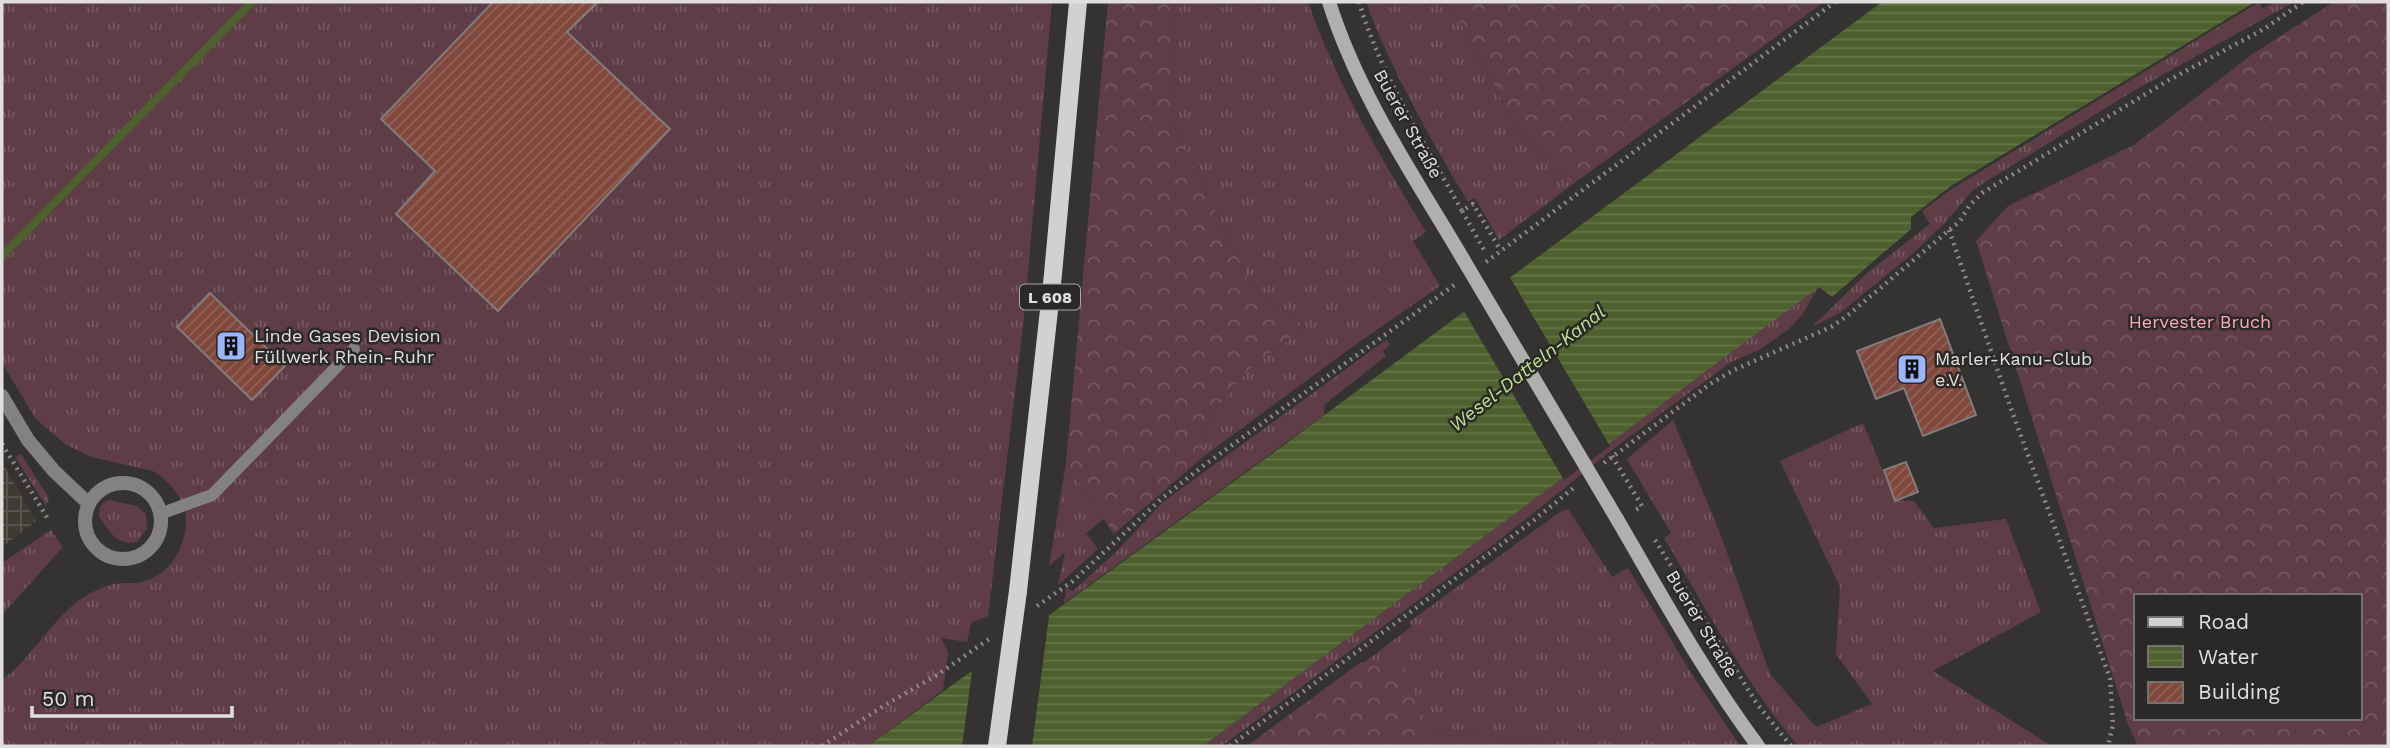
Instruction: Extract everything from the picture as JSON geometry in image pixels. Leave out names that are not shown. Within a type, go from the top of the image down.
[{"type":"main road","name":"L 608","points":[[997,746],[1018,591],[1053,274],[1078,2]]},
{"type":"street","name":"Buerer Straße","points":[[1329,2],[1348,52],[1400,153],[1692,648],[1731,710],[1758,746]]},
{"type":"street","points":[[2,396],[28,440],[54,471],[89,504]]},
{"type":"street","points":[[121,483],[146,491],[155,501],[160,514],[161,527],[157,540],[148,550],[136,557],[110,557],[98,550],[90,540],[85,516],[89,504],[97,493],[108,486],[121,483]]},
{"type":"lane","points":[[160,514],[212,495],[354,349]]},
{"type":"path","points":[[1359,2],[1401,101],[1462,211],[1474,204],[1501,251]]},
{"type":"path","points":[[1479,267],[1835,2]]},
{"type":"path","points":[[1603,464],[1699,392],[1734,370],[1831,327],[1882,288],[1960,221],[1969,206],[1991,188],[2169,80],[2264,29],[2303,2]]},
{"type":"path","points":[[1949,230],[2019,432],[2110,678],[2113,724],[2108,746]]},
{"type":"path","points":[[1027,612],[1073,581],[1161,499],[1203,466],[1468,275]]},
{"type":"path","points":[[2,444],[48,519]]},
{"type":"path","points":[[1612,456],[1642,506],[1634,511],[1642,521]]},
{"type":"path","points":[[1230,746],[1534,520],[1583,480]]},
{"type":"path","points":[[1649,531],[1757,704],[1791,746]]},
{"type":"path","points":[[822,746],[937,675],[993,636]]},
{"type":"shaded area","points":[[2,462],[36,521],[2,547]]},
{"type":"green space","points":[[2,2],[1052,2],[1024,318],[988,616],[971,623],[967,642],[941,638],[948,652],[943,690],[868,746],[2,746],[2,680],[81,599],[109,585],[138,583],[151,579],[167,568],[179,552],[185,533],[186,515],[171,486],[153,471],[91,457],[65,444],[36,419],[2,363]]},
{"type":"green space","points":[[1108,2],[1174,2],[1173,124],[1253,288],[1306,327],[1248,370],[1209,418],[1203,457],[1114,534],[1066,463]]},
{"type":"green space","points":[[1174,2],[1308,2],[1346,92],[1426,232],[1413,241],[1440,286],[1203,457],[1209,418],[1248,370],[1306,327],[1253,288],[1173,124]]},
{"type":"green space","points":[[1366,2],[1450,2],[1515,126],[1573,184],[1499,240],[1475,198],[1468,202],[1426,129],[1388,54]]},
{"type":"green space","points":[[1450,2],[1824,2],[1573,184],[1515,126]]},
{"type":"green space","points":[[2259,2],[2263,9],[2274,2],[2294,2],[2130,93],[1985,182],[1972,191],[1945,223],[1911,255],[1840,313],[1813,326],[1867,273],[1930,224],[1922,211],[1950,190]]},
{"type":"green space","name":"Hervester Bruch","points":[[2334,2],[2388,2],[2388,746],[2138,746],[2128,724],[1976,241],[2008,206],[2134,145],[2254,53]]},
{"type":"green space","points":[[1819,286],[1802,315],[1789,329],[1759,350],[1731,362],[1621,443],[1498,541],[1222,746],[1203,746]]},
{"type":"green space","points":[[1386,340],[1390,344],[1383,351],[1386,356],[1325,404],[1324,415],[1064,603],[1066,588],[1073,591],[1118,550],[1163,502]]},
{"type":"green space","points":[[1673,420],[1720,533],[1770,674],[1816,727],[1872,704],[1836,654],[1840,587],[1780,461],[1863,423],[1895,500],[1914,501],[1934,528],[2006,519],[2041,612],[1933,671],[2052,746],[1798,746],[1743,671],[1711,618],[1664,538],[1671,533],[1627,459]]},
{"type":"green space","points":[[21,454],[49,498],[46,506],[15,457]]},
{"type":"green space","points":[[1066,463],[1104,519],[1086,533],[1098,549],[1058,585],[1065,552],[1049,566]]},
{"type":"green space","points":[[109,500],[137,506],[146,514],[147,529],[137,542],[119,540],[99,517],[101,506]]},
{"type":"green space","points":[[1568,509],[1612,577],[1628,568],[1691,673],[1740,746],[1553,746],[1488,735],[1430,736],[1365,662],[1412,626],[1409,622],[1560,512]]},
{"type":"green space","points":[[51,530],[63,547],[2,615],[2,563]]},
{"type":"green space","points":[[1361,662],[1405,666],[1430,736],[1488,735],[1553,746],[1247,746]]},
{"type":"water","name":"Wesel-Datteln-Kanal","points":[[1882,2],[2255,2],[1951,186],[1911,217],[1911,229],[1832,297],[1819,287],[1203,746],[868,746],[1280,448]]},
{"type":"pier","points":[[1508,274],[1610,446],[1564,480],[1462,308]]},
{"type":"pier","points":[[1050,609],[1032,746],[962,746],[973,664]]},
{"type":"building","points":[[493,2],[598,2],[567,32],[670,129],[498,311],[396,214],[435,171],[381,119]]},
{"type":"building","name":"Linde Gases Devision Füllwerk Rhein-Ruhr","points":[[210,293],[285,366],[252,400],[177,327]]},
{"type":"building","name":"Marler-Kanu-Club e.V.","points":[[1940,319],[1976,415],[1923,436],[1904,388],[1876,399],[1857,351]]},
{"type":"building","points":[[1906,462],[1918,492],[1895,501],[1884,470]]},
{"type":"waterway","points":[[2,256],[252,2]]},
{"type":"place","name":"Linde Gases Devision Füllwerk Rhein-Ruhr","points":[[231,346]]},
{"type":"place","name":"Marler-Kanu-Club e.V.","points":[[1912,369]]}]
